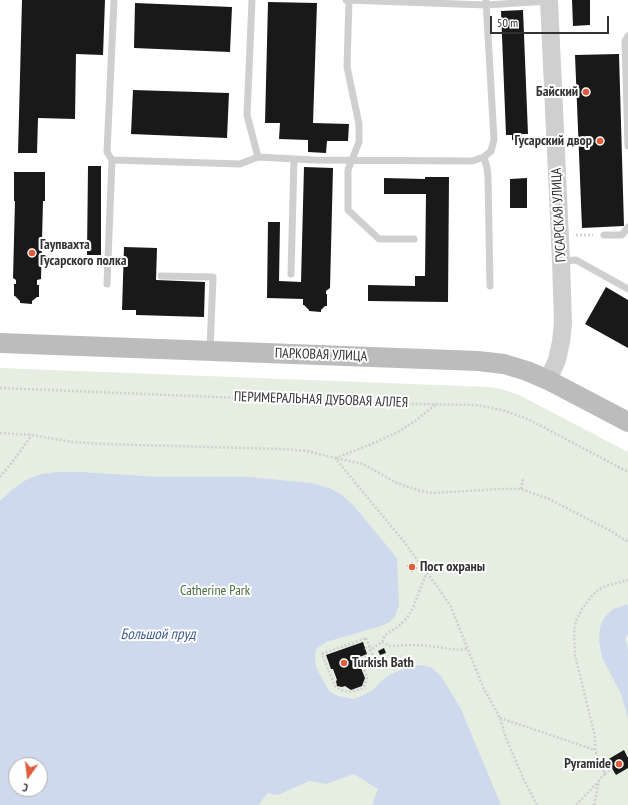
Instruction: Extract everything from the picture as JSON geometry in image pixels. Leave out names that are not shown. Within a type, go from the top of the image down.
[{"type":"main road","name":"ПАРКОВАЯ УЛИЦА","points":[[0,343],[478,361],[504,364],[548,380],[628,422]]},
{"type":"street","name":"ГУСАРСКАЯ УЛИЦА","points":[[548,380],[557,360],[563,323],[549,1]]},
{"type":"lane","points":[[107,284],[112,160],[107,152],[114,0]]},
{"type":"lane","points":[[252,0],[248,115],[258,157]]},
{"type":"lane","points":[[414,239],[379,239],[348,210],[348,170],[358,142],[359,124],[347,67],[348,0],[486,3],[549,1]]},
{"type":"lane","points":[[112,160],[240,164],[258,157],[294,159],[472,161],[484,157],[491,151],[494,140],[486,3]]},
{"type":"lane","points":[[628,36],[625,41],[628,146]]},
{"type":"lane","points":[[484,157],[488,177],[490,286]]},
{"type":"lane","points":[[291,274],[294,159]]},
{"type":"lane","points":[[604,235],[622,234],[628,227]]},
{"type":"lane","points":[[561,261],[576,260],[628,289]]},
{"type":"lane","points":[[161,276],[213,277],[210,351]]},
{"type":"path","points":[[575,235],[604,235]]},
{"type":"path","name":"ПЕРИМЕРАЛЬНАЯ ДУБОВАЯ АЛЛЕЯ","points":[[0,388],[359,403],[476,405],[502,410],[528,419],[628,472]]},
{"type":"path","points":[[335,458],[398,432],[415,422],[436,404]]},
{"type":"path","points":[[0,433],[32,435],[72,442],[103,444],[307,451],[363,464],[397,483],[420,491],[433,493],[521,489],[549,499],[611,531],[628,542]]},
{"type":"path","points":[[0,477],[32,435]]},
{"type":"path","points":[[335,458],[396,532],[451,607],[483,687],[500,718],[506,738],[537,805]]},
{"type":"path","points":[[521,489],[523,479]]},
{"type":"path","points":[[370,650],[382,642],[385,635],[407,618],[413,608],[427,573]]},
{"type":"path","points":[[605,774],[594,750],[595,737],[575,655],[574,633],[576,621],[582,609],[598,590],[606,586],[628,580]]},
{"type":"path","points":[[366,638],[370,650],[372,654],[361,660],[367,677],[364,686],[361,689],[350,692],[341,690],[335,686],[322,654],[366,638]]},
{"type":"path","points":[[382,642],[390,646],[416,645],[460,650],[467,649]]},
{"type":"path","points":[[365,648],[370,650]]},
{"type":"path","points":[[500,718],[594,750]]},
{"type":"path","points":[[576,805],[612,768]]},
{"type":"path","points":[[594,805],[600,780]]},
{"type":"green space","name":"Catherine Park","points":[[0,368],[490,387],[519,395],[628,452],[628,805],[0,805]]},
{"type":"water","name":"Большой пруд","points":[[57,472],[159,477],[249,477],[311,483],[329,488],[342,495],[353,505],[397,558],[399,605],[395,616],[390,622],[326,642],[316,649],[316,667],[328,690],[335,695],[353,699],[374,689],[380,682],[391,674],[403,669],[419,665],[431,667],[441,676],[460,707],[501,805],[372,805],[378,789],[354,774],[326,784],[309,781],[278,795],[267,793],[259,805],[0,805],[0,501],[26,480],[41,474]]},
{"type":"water","points":[[628,605],[628,634],[625,638],[628,650],[628,718],[621,694],[602,657],[599,641],[600,627],[604,618],[613,609]]},
{"type":"building","points":[[22,0],[105,0],[103,55],[76,54],[75,119],[38,118],[37,153],[18,153]]},
{"type":"building","points":[[572,0],[590,0],[590,25],[573,26]]},
{"type":"building","points":[[268,2],[317,3],[313,123],[349,124],[348,141],[327,141],[326,153],[308,152],[308,140],[279,139],[280,123],[265,123]]},
{"type":"building","points":[[135,3],[232,7],[230,52],[134,48]]},
{"type":"building","points":[[523,10],[528,134],[522,134],[522,139],[512,140],[512,135],[506,135],[501,11]]},
{"type":"building","name":"Гусарский двор","points":[[619,54],[624,226],[582,228],[575,55]]},
{"type":"building","points":[[133,90],[229,93],[227,138],[131,134]]},
{"type":"building","points":[[88,166],[101,166],[101,255],[87,255]]},
{"type":"building","points":[[304,167],[333,168],[330,288],[326,291],[327,306],[321,310],[321,312],[309,311],[303,305],[303,299],[267,298],[268,222],[280,222],[279,281],[301,282]]},
{"type":"building","points":[[14,172],[45,172],[41,279],[37,280],[37,285],[39,285],[39,297],[32,301],[32,304],[20,303],[20,301],[14,296],[14,284],[16,284],[16,280],[13,278],[15,201]]},
{"type":"building","points":[[425,177],[449,177],[448,302],[368,301],[368,285],[415,286],[415,276],[425,276],[426,194],[384,194],[384,178],[425,179]]},
{"type":"building","points":[[527,178],[527,208],[510,208],[510,179]]},
{"type":"building","points":[[124,247],[157,248],[156,280],[205,282],[204,317],[136,315],[136,310],[122,310]]},
{"type":"building","points":[[606,287],[628,300],[628,348],[585,324]]},
{"type":"building","name":"Пост охраны","points":[[412,562],[417,568],[412,572],[407,566]]},
{"type":"building","name":"Turkish Bath","points":[[363,642],[367,654],[357,658],[365,678],[362,686],[351,690],[345,686],[337,686],[337,680],[326,655]]},
{"type":"building","points":[[384,648],[386,653],[380,655],[378,651]]},
{"type":"building","name":"Pyramide","points":[[624,750],[628,758],[628,768],[616,775],[607,760]]},
{"type":"place","name":"Байский","points":[[586,92]]},
{"type":"place","name":"Гусарский двор","points":[[600,141]]},
{"type":"place","name":"Гаупвахта Гусарского полка","points":[[32,253]]},
{"type":"place","name":"Пост охраны","points":[[412,567]]},
{"type":"place","name":"Turkish Bath","points":[[344,663]]},
{"type":"place","name":"Pyramide","points":[[619,764]]}]
